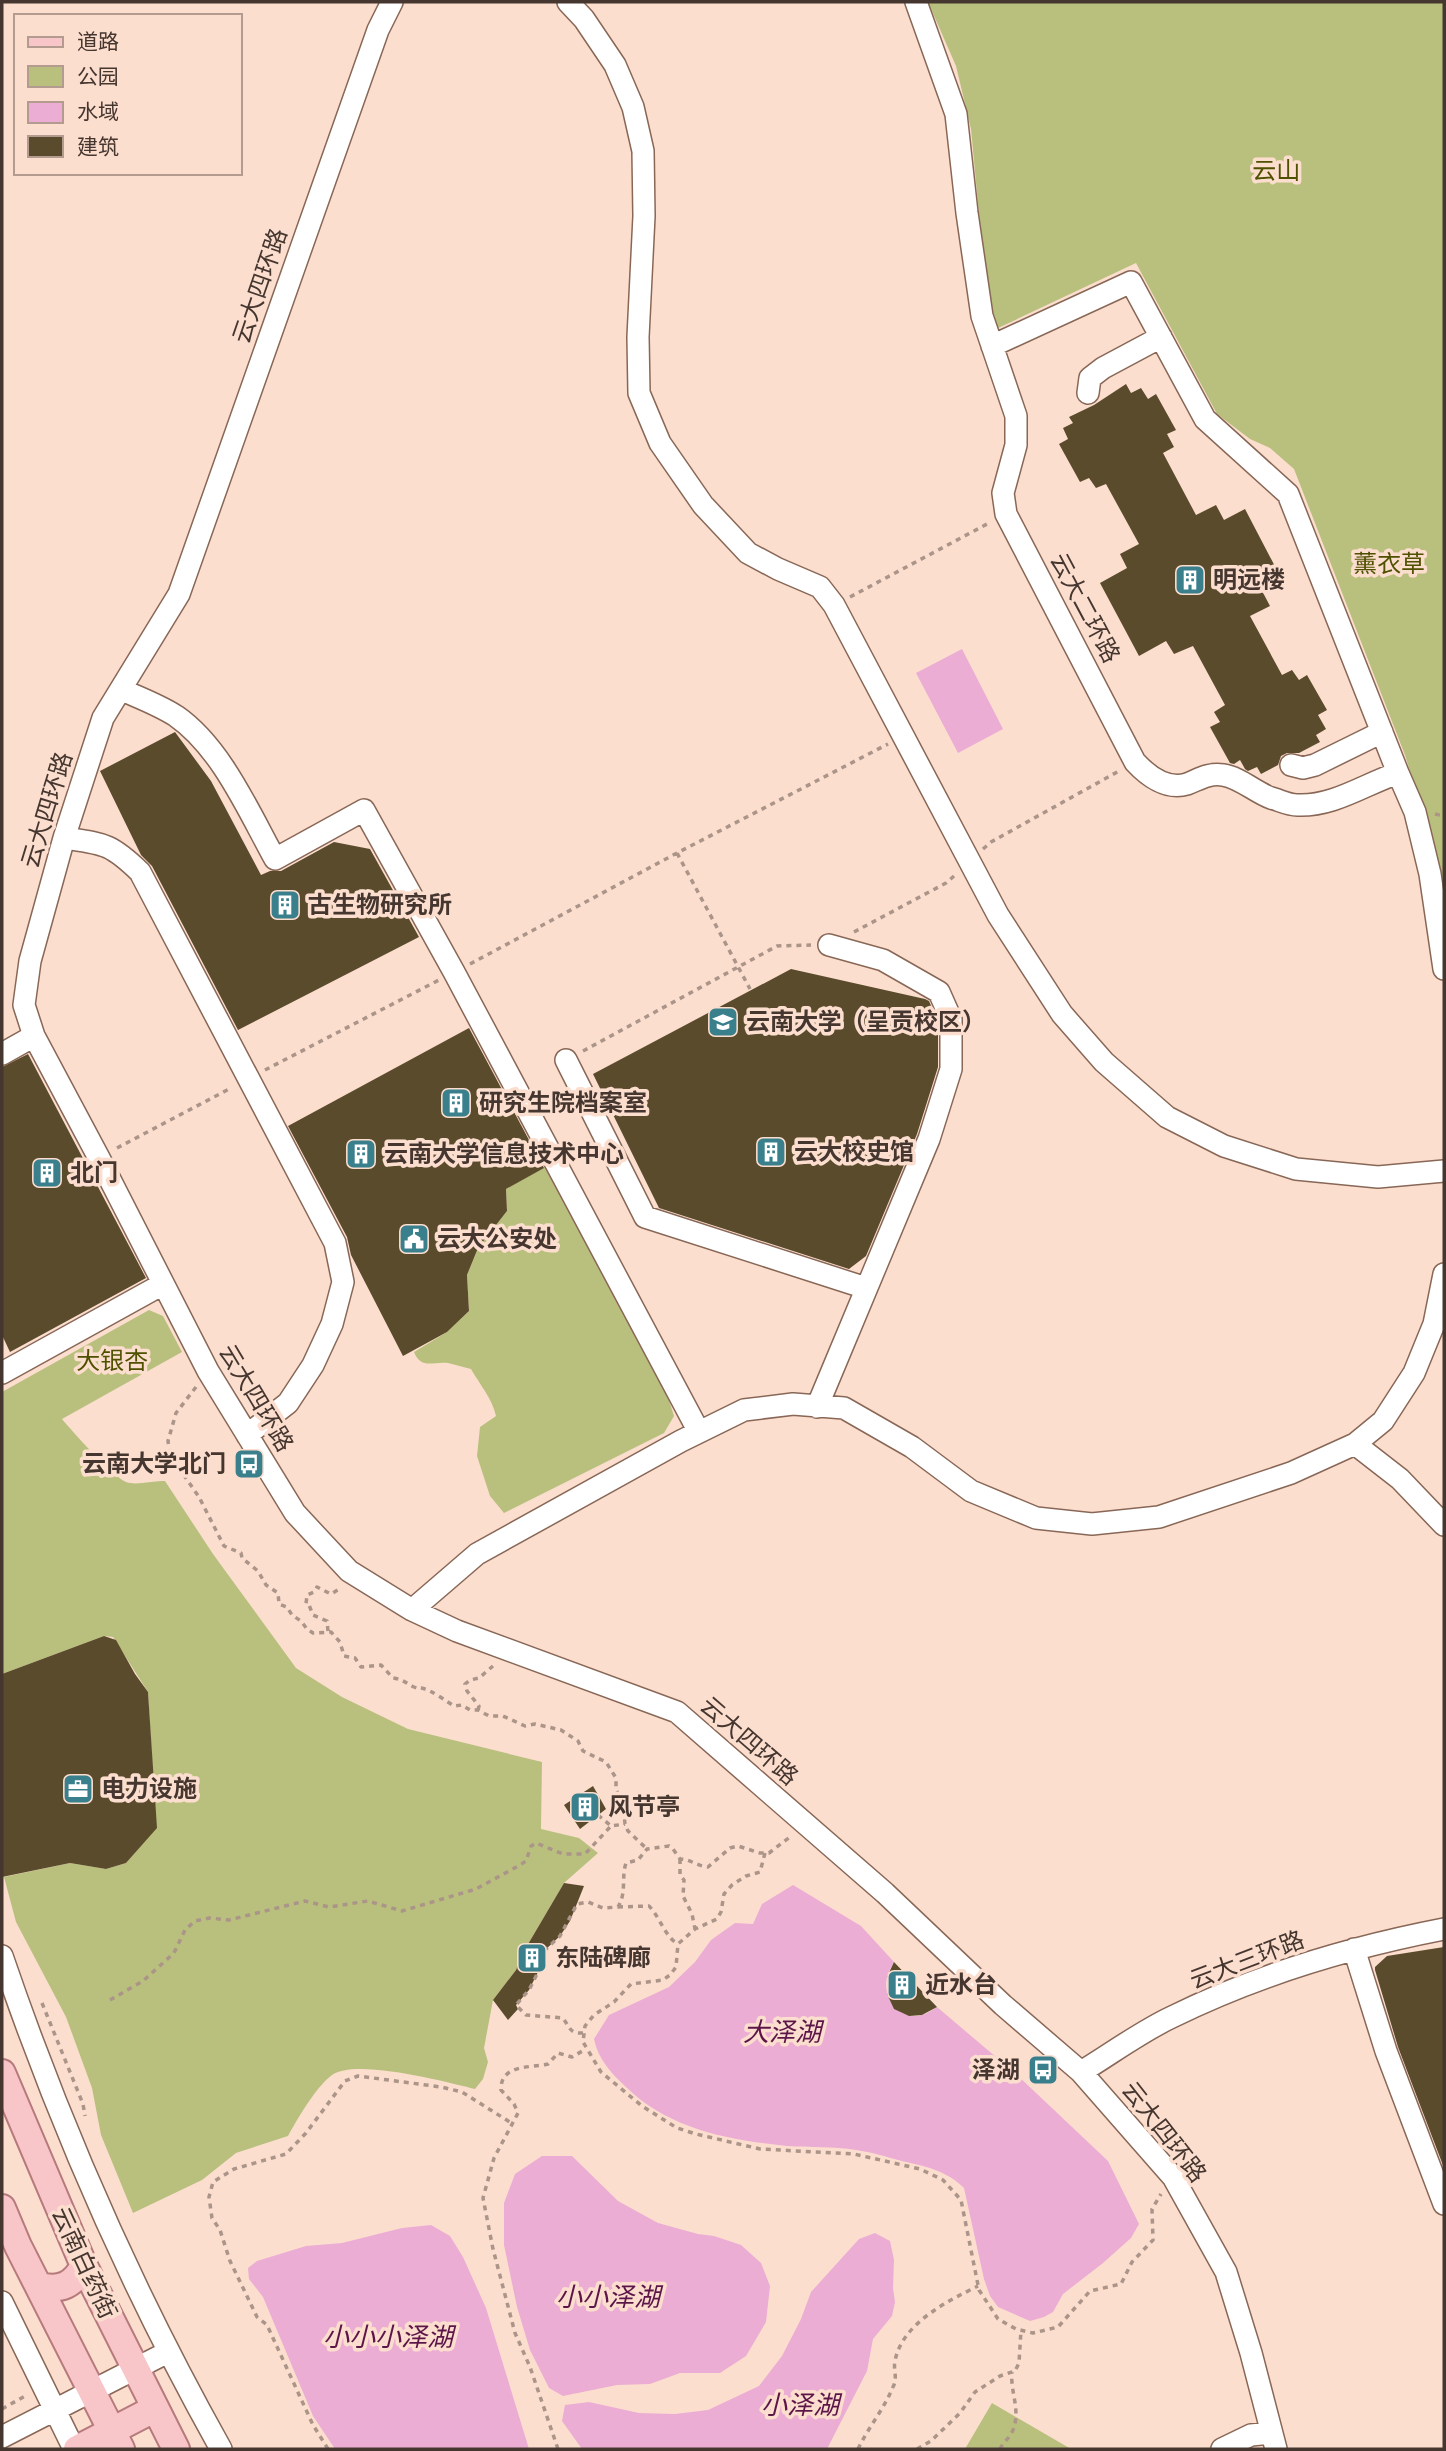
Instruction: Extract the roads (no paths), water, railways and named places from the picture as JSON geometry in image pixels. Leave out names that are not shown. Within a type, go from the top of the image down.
[{"type":"main road","name":"云南白药街","points":[[2,2073],[84,2266],[176,2449]]},
{"type":"main road","name":"云南白药街","points":[[2,2208],[18,2246],[116,2440]]},
{"type":"main road","points":[[39,2286],[53,2289],[66,2286],[77,2278],[84,2266]]},
{"type":"main road","points":[[75,2449],[116,2440],[154,2409]]},
{"type":"street","name":"云大四环路","points":[[392,2],[378,30],[179,594],[103,718],[64,838],[30,961],[24,1005],[34,1036],[208,1371],[295,1513],[349,1571],[412,1610],[457,1631],[677,1712],[885,1893],[1003,2005],[1081,2072],[1175,2181],[1226,2272],[1274,2441]]},
{"type":"street","points":[[568,2],[584,19],[615,65],[633,107],[643,151],[639,393],[660,443],[703,505],[748,553],[820,587],[834,605],[998,915],[1062,1014],[1104,1062],[1167,1116],[1224,1146],[1296,1169],[1378,1177],[1444,1171]]},
{"type":"street","name":"云大二环路","points":[[916,2],[956,114],[982,316],[1016,416],[1016,445],[1003,493],[1006,514],[1135,762],[1146,774],[1160,782],[1184,785],[1208,774],[1226,775],[1259,794],[1296,805],[1329,803],[1372,781],[1398,773]]},
{"type":"street","points":[[992,346],[1130,282],[1205,419],[1288,494],[1415,812],[1430,874],[1444,969]]},
{"type":"street","points":[[1088,393],[1090,378],[1103,368],[1161,337]]},
{"type":"street","points":[[121,690],[159,706],[179,718],[215,755],[230,776],[275,859],[364,810],[454,972],[699,1432]]},
{"type":"street","points":[[1291,765],[1303,768],[1315,765],[1382,732]]},
{"type":"street","points":[[64,838],[99,843],[117,850],[140,872],[335,1243],[343,1282],[332,1324],[313,1365],[295,1394],[288,1403],[247,1435]]},
{"type":"street","points":[[817,1407],[929,1139],[951,1069],[951,1019],[939,992],[883,960],[829,945]]},
{"type":"street","points":[[2,1054],[34,1036]]},
{"type":"street","points":[[566,1060],[645,1217],[866,1287]]},
{"type":"street","points":[[412,1610],[477,1555],[699,1432],[744,1410],[793,1404],[844,1408],[912,1447],[971,1491],[1036,1518],[1092,1524],[1159,1517],[1291,1474],[1355,1444],[1384,1421],[1414,1373],[1434,1324],[1444,1274]]},
{"type":"street","points":[[2,1373],[163,1284]]},
{"type":"street","points":[[1355,1444],[1401,1479],[1444,1525]]},
{"type":"street","name":"云大三环路","points":[[1081,2072],[1170,2017],[1276,1974],[1382,1941],[1444,1929]]},
{"type":"street","points":[[1354,1949],[1386,2051],[1444,2204]]},
{"type":"street","points":[[2,1956],[24,2021],[100,2208],[168,2352],[221,2449]]},
{"type":"street","points":[[2,2302],[75,2449]]},
{"type":"street","points":[[2,2437],[168,2352]]},
{"type":"street","points":[[1222,2449],[1251,2435],[1274,2441]]},
{"type":"water","points":[[962,649],[1003,729],[958,753],[916,673]]},
{"type":"water","name":"大泽湖","points":[[793,1885],[861,1926],[894,1962],[886,1985],[894,2006],[906,2015],[914,2016],[937,2007],[1016,2074],[1108,2161],[1139,2224],[1131,2238],[1063,2294],[1053,2312],[1030,2321],[998,2307],[990,2296],[984,2279],[964,2188],[943,2173],[862,2151],[765,2143],[700,2130],[680,2123],[643,2101],[615,2076],[602,2059],[594,2039],[609,2015],[669,1987],[695,1962],[711,1940],[735,1923],[753,1924],[762,1904]]},
{"type":"water","name":"小小泽湖","points":[[542,2156],[572,2156],[618,2201],[658,2223],[741,2245],[761,2263],[770,2286],[766,2322],[746,2356],[720,2373],[680,2373],[650,2384],[617,2385],[563,2396],[549,2388],[530,2350],[517,2307],[504,2245],[504,2203],[515,2174]]},
{"type":"water","name":"小小小泽湖","points":[[431,2225],[450,2236],[463,2257],[486,2308],[529,2449],[335,2449],[313,2416],[263,2297],[249,2279],[248,2268],[257,2261],[306,2246],[342,2243],[402,2228]]},
{"type":"water","name":"小泽湖","points":[[875,2233],[890,2241],[894,2260],[895,2302],[892,2316],[873,2339],[867,2371],[827,2449],[582,2449],[562,2421],[565,2405],[589,2402],[639,2413],[675,2414],[708,2410],[759,2386],[782,2356],[811,2292],[859,2239]]},
{"type":"place","name":"明远楼","points":[[1190,580]]},
{"type":"place","name":"古生物研究所","points":[[285,905]]},
{"type":"place","name":"云南大学（呈贡校区）","points":[[723,1022]]},
{"type":"place","name":"研究生院档案室","points":[[456,1103]]},
{"type":"place","name":"云大校史馆","points":[[771,1152]]},
{"type":"place","name":"云南大学信息技术中心","points":[[361,1154]]},
{"type":"place","name":"北门","points":[[47,1173]]},
{"type":"place","name":"云大公安处","points":[[414,1239]]},
{"type":"place","name":"云南大学北门","points":[[249,1464]]},
{"type":"place","name":"电力设施","points":[[78,1789]]},
{"type":"place","name":"风节亭","points":[[585,1807]]},
{"type":"place","name":"东陆碑廊","points":[[532,1958]]},
{"type":"place","name":"近水台","points":[[902,1985]]},
{"type":"place","name":"泽湖","points":[[1043,2070]]},
{"type":"park label","name":"云山","points":[[1276,171]]},
{"type":"park label","name":"薰衣草","points":[[1389,564]]},
{"type":"park label","name":"大银杏","points":[[112,1361]]}]
